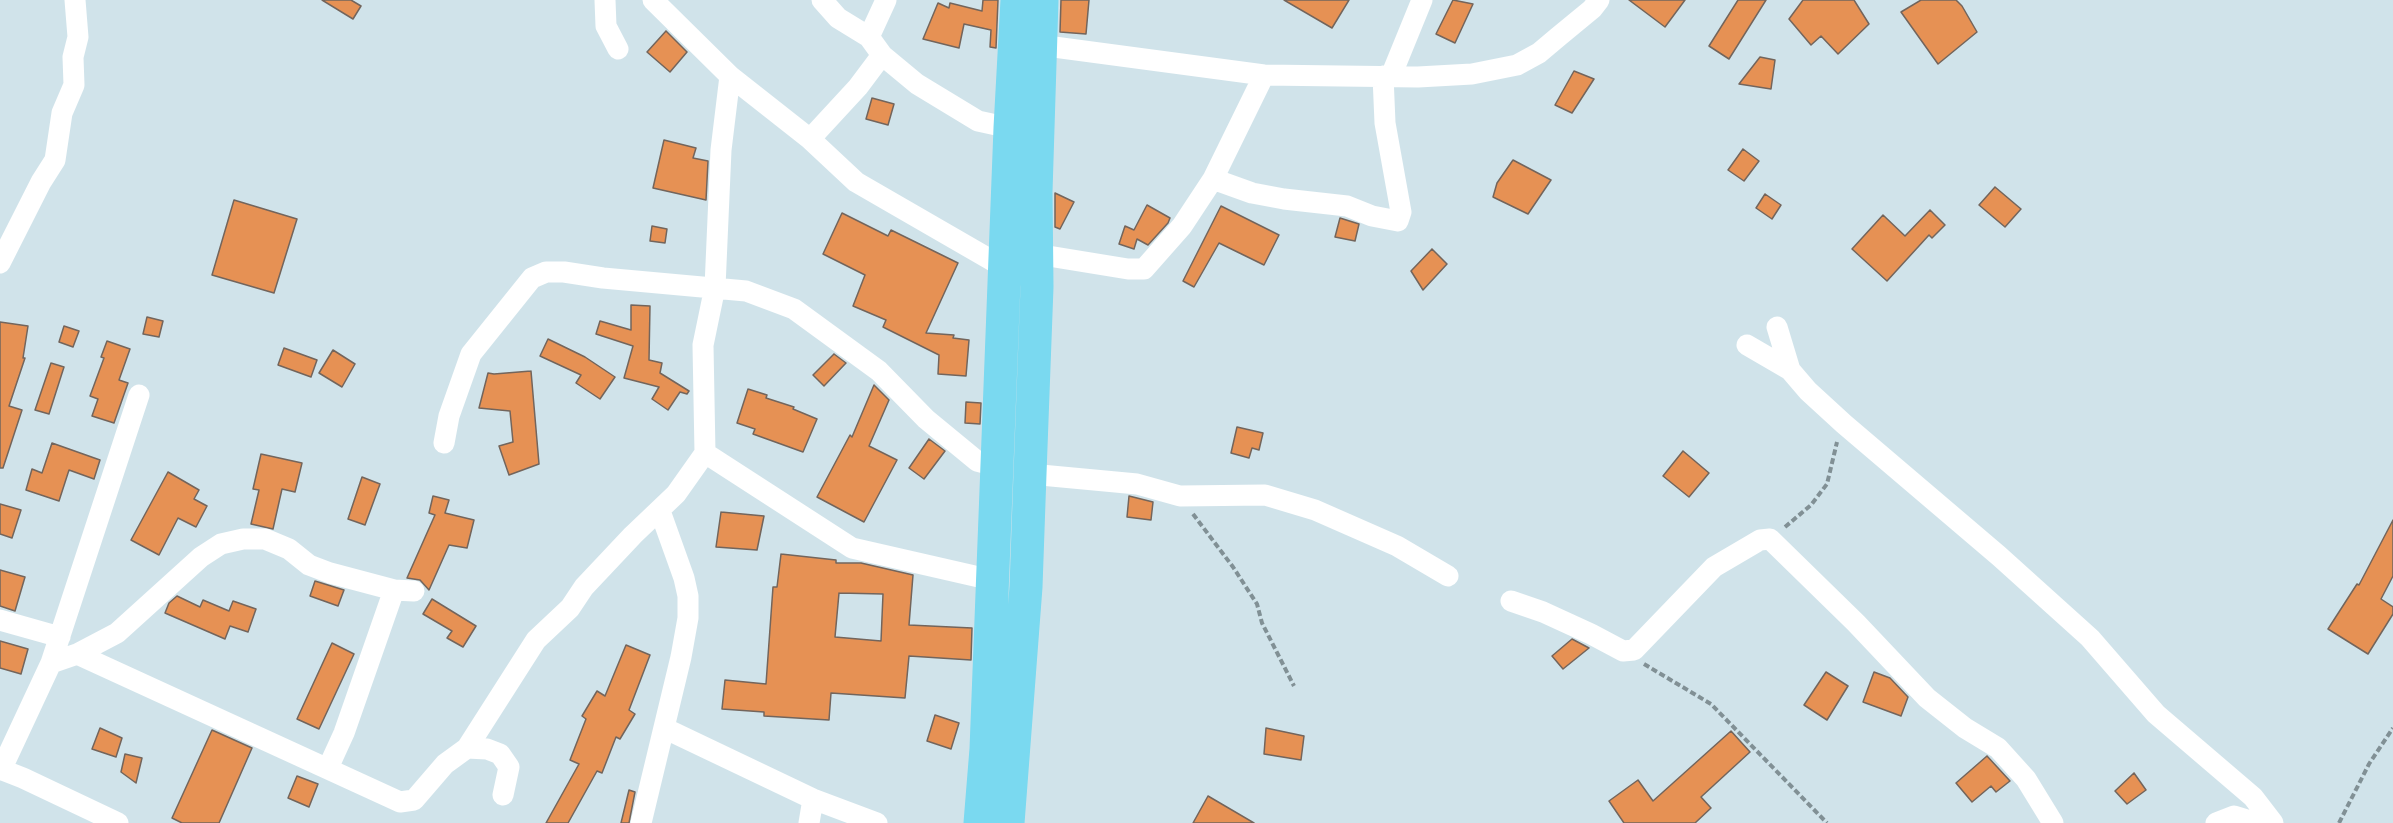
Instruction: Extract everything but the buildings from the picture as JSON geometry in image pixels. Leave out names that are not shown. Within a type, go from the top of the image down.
[{"type":"main road","points":[[980,823],[986,749],[1017,0]]},
{"type":"main road","points":[[1008,823],[1026,587],[1037,287],[1039,45],[1042,0]]},
{"type":"street","points":[[0,263],[41,182],[55,160],[62,113],[74,85],[73,57],[78,38],[75,0]]},
{"type":"street","points":[[604,0],[606,26],[618,49]]},
{"type":"street","points":[[653,0],[730,75],[810,139],[855,182],[1005,268]]},
{"type":"street","points":[[822,0],[838,18],[869,38],[882,55],[917,84],[978,121],[1010,128]]},
{"type":"street","points":[[869,38],[886,0]]},
{"type":"street","points":[[1213,179],[1251,193],[1347,206],[1372,216],[1398,221],[1401,212],[1384,123],[1387,76],[1422,0]]},
{"type":"street","points":[[1039,45],[1264,75],[1472,74],[1517,65],[1539,53],[1590,3]]},
{"type":"street","points":[[810,139],[858,87],[882,55]]},
{"type":"street","points":[[77,654],[389,798],[400,802],[414,800],[445,764],[467,748],[537,640],[570,608],[584,587],[676,494],[705,453],[703,345],[716,287],[721,150],[730,75]]},
{"type":"street","points":[[1036,254],[1128,269],[1144,268],[1182,226],[1213,179],[1264,75]]},
{"type":"street","points":[[444,442],[449,416],[471,354],[532,278],[546,272],[564,272],[603,278],[746,291],[794,309],[879,371],[926,419],[977,461],[996,466]]},
{"type":"street","points":[[1777,327],[1790,370]]},
{"type":"street","points":[[1747,345],[1790,370],[1808,391],[1844,424],[1940,505],[2090,638],[2156,714],[2253,797],[2273,823]]},
{"type":"street","points":[[117,823],[1,769],[51,663],[139,395]]},
{"type":"street","points":[[705,453],[852,548],[992,579]]},
{"type":"street","points":[[1030,474],[1137,484],[1180,496],[1265,495],[1315,510],[1397,546],[1448,576]]},
{"type":"street","points":[[641,823],[686,628],[688,596],[684,578],[660,511]]},
{"type":"street","points":[[51,663],[77,654],[117,633],[201,557],[221,544],[243,539],[265,539],[289,549],[309,565],[330,573],[404,591],[344,734],[327,768]]},
{"type":"street","points":[[1511,601],[1543,612],[1623,651],[1634,650],[1714,567],[1760,540],[1770,539],[1856,623],[1927,698],[1965,728],[1998,748],[2026,779],[2054,823]]},
{"type":"street","points":[[0,620],[60,637]]},
{"type":"street","points":[[664,728],[813,799],[877,823]]},
{"type":"street","points":[[467,748],[487,749],[500,754],[508,766],[503,795]]},
{"type":"street","points":[[809,823],[813,799]]},
{"type":"street","points":[[2216,823],[2234,816],[2257,823]]},
{"type":"path","points":[[1770,539],[1811,505],[1827,484],[1837,442],[1844,424]]},
{"type":"path","points":[[1180,496],[1233,567],[1257,604],[1262,623],[1294,686]]},
{"type":"path","points":[[1623,651],[1711,704],[1827,823]]},
{"type":"path","points":[[2338,823],[2369,764],[2393,728]]}]
